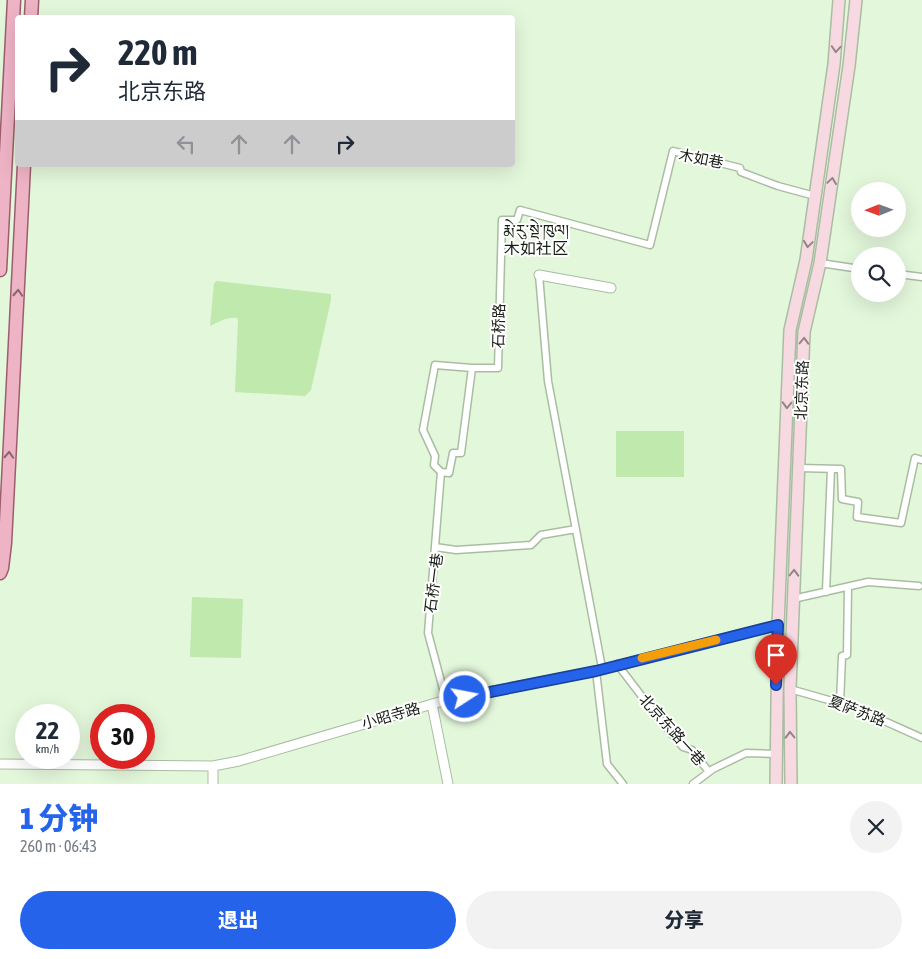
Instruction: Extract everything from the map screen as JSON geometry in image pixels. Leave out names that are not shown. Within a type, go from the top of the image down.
[{"type":"main road","points":[[0,270],[14,0]]},
{"type":"main road","points":[[31,15],[32,0]]},
{"type":"main road","name":"北京东路","points":[[776,784],[778,625],[790,330],[806,260],[834,64],[839,0]]},
{"type":"main road","name":"北京东路","points":[[790,784],[790,689],[804,332],[820,263],[849,66],[856,0]]},
{"type":"main road","points":[[1,570],[24,167]]},
{"type":"street","name":"木如巷","points":[[650,245],[673,151],[740,168],[742,172],[778,186],[815,196]]},
{"type":"street","name":"石桥路","points":[[472,368],[498,368],[502,220],[517,220],[520,210],[650,245]]},
{"type":"street","points":[[820,263],[851,268]]},
{"type":"street","points":[[611,288],[539,275],[548,381],[576,529],[599,669],[607,764],[623,784]]},
{"type":"street","points":[[906,275],[922,277]]},
{"type":"street","points":[[435,365],[472,368],[461,453],[453,453],[449,473],[441,472],[434,466],[435,456],[423,430],[435,365]]},
{"type":"street","points":[[798,468],[841,469],[842,499],[858,502],[857,517],[901,523],[915,458],[922,460]]},
{"type":"street","points":[[826,592],[831,469]]},
{"type":"street","points":[[435,547],[441,472]]},
{"type":"street","name":"石桥一巷","points":[[446,700],[428,633],[435,547],[456,550],[531,545],[541,534],[576,529]]},
{"type":"street","points":[[793,599],[868,582],[921,586]]},
{"type":"street","points":[[840,703],[842,656],[847,655],[848,587]]},
{"type":"street","name":"小昭寺路","points":[[0,764],[213,766],[239,761],[446,700],[599,669],[778,625]]},
{"type":"street","name":"北京东路一巷","points":[[617,664],[683,747],[692,750],[709,772]]},
{"type":"street","name":"夏萨苏路","points":[[790,689],[840,703],[922,738]]},
{"type":"street","points":[[432,704],[448,784]]},
{"type":"street","points":[[693,784],[709,772],[746,753],[776,754]]},
{"type":"street","points":[[213,766],[213,784]]},
{"type":"green space","points":[[217,281],[331,294],[311,390],[305,396],[235,392],[238,320],[237,318],[229,318],[210,326],[214,283]]},
{"type":"green space","points":[[616,431],[684,431],[684,477],[616,477]]},
{"type":"green space","points":[[192,597],[243,599],[241,658],[190,657]]},
{"type":"slow traffic","points":[[642,658],[716,640]]},
{"type":"district","name":"རྨེ་རུ་སྡེ་ཁུལ། 木如社区","points":[[536,239]]},
{"type":"route","points":[[465,697],[596,671],[778,625],[776,685]]}]
